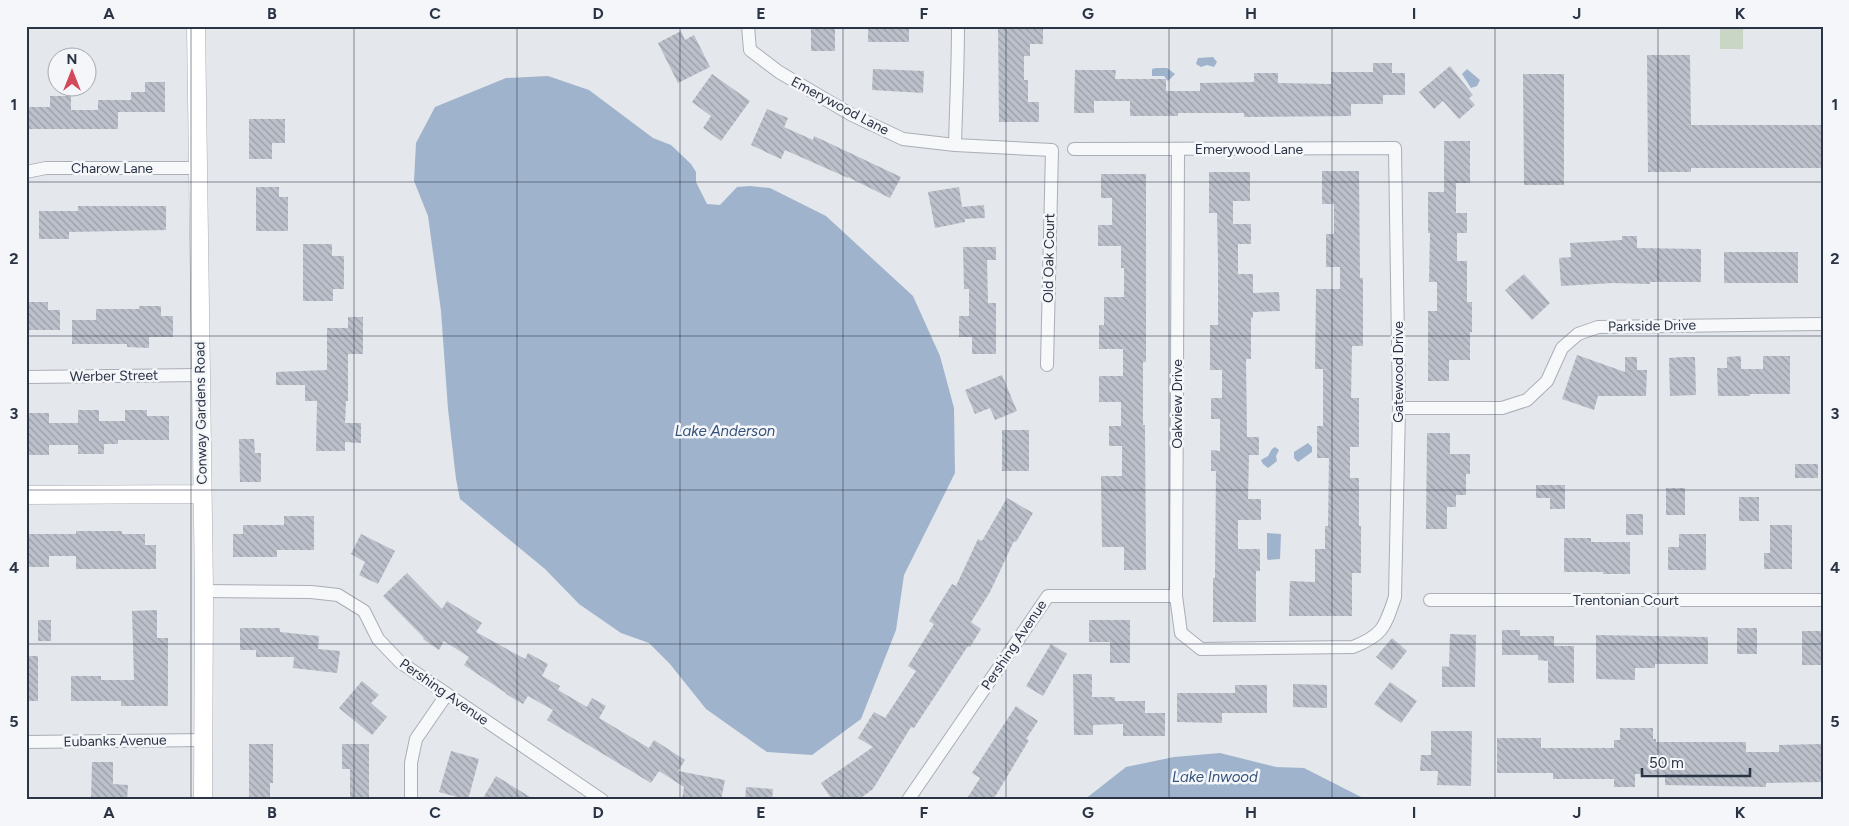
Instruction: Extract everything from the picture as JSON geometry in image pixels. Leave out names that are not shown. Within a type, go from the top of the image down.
[{"type":"street","name":"Conway Gardens Road","points":[[196,26],[204,592],[203,800]]},
{"type":"street","name":"Emerywood Lane","points":[[748,26],[750,50],[779,72],[852,115],[903,139],[955,145],[1052,150]]},
{"type":"street","points":[[955,145],[958,26]]},
{"type":"street","name":"Emerywood Lane","points":[[1074,149],[1395,148]]},
{"type":"street","name":"Gatewood Drive","points":[[1201,649],[1353,647],[1372,640],[1386,624],[1395,597],[1399,408],[1395,148]]},
{"type":"street","name":"Oakview Drive","points":[[1178,149],[1176,596],[1181,633],[1201,649]]},
{"type":"street","name":"Old Oak Court","points":[[1047,366],[1052,150]]},
{"type":"street","name":"Charow Lane","points":[[26,172],[46,168],[198,168]]},
{"type":"street","name":"Parkside Drive","points":[[1399,408],[1502,408],[1527,400],[1547,380],[1562,348],[1578,334],[1598,326],[1823,324]]},
{"type":"street","name":"Werber Street","points":[[26,377],[201,375]]},
{"type":"street","points":[[26,495],[202,494]]},
{"type":"street","name":"Pershing Avenue","points":[[204,592],[311,592],[338,595],[364,611],[378,638],[400,662],[602,800]]},
{"type":"street","name":"Pershing Avenue","points":[[908,800],[1048,596],[1176,596]]},
{"type":"street","name":"Trentonian Court","points":[[1430,600],[1823,600]]},
{"type":"street","points":[[411,800],[411,763],[416,739],[447,694]]},
{"type":"street","name":"Eubanks Avenue","points":[[26,742],[203,740]]},
{"type":"green space","points":[[1720,26],[1743,26],[1743,49],[1720,49]]},
{"type":"water","points":[[1213,57],[1217,62],[1214,67],[1207,65],[1201,67],[1196,64],[1198,58]]},
{"type":"water","points":[[1167,68],[1175,74],[1168,81],[1164,76],[1152,76],[1152,69]]},
{"type":"water","points":[[1467,69],[1480,80],[1477,86],[1471,88],[1462,74]]},
{"type":"water","name":"Lake Anderson","points":[[548,76],[589,90],[653,138],[671,145],[691,164],[696,172],[696,182],[707,204],[720,205],[737,187],[770,188],[826,216],[913,296],[940,356],[954,408],[955,473],[904,575],[896,630],[861,719],[812,755],[767,752],[706,709],[670,664],[649,643],[621,633],[579,604],[545,569],[460,499],[448,409],[441,311],[428,216],[414,181],[416,143],[435,107],[506,78]]},
{"type":"water","points":[[1308,443],[1312,447],[1312,452],[1298,462],[1294,458],[1294,452]]},
{"type":"water","points":[[1275,447],[1279,450],[1276,456],[1277,461],[1268,468],[1261,460],[1268,456]]},
{"type":"water","points":[[1267,533],[1281,534],[1280,559],[1268,560],[1267,558]]},
{"type":"water","name":"Lake Inwood","points":[[1220,753],[1276,767],[1304,768],[1367,800],[1084,800],[1126,767],[1174,757]]},
{"type":"building","points":[[868,26],[909,26],[909,42],[868,42]]},
{"type":"building","points":[[998,26],[1043,26],[1043,44],[1030,44],[1030,56],[1024,56],[1024,80],[1028,80],[1028,102],[1039,102],[1039,122],[999,122]]},
{"type":"building","points":[[811,28],[835,28],[835,51],[811,51]]},
{"type":"building","points":[[681,31],[685,40],[694,35],[710,67],[678,83],[658,43]]},
{"type":"building","points":[[1647,55],[1690,55],[1691,125],[1823,125],[1823,168],[1691,168],[1691,172],[1648,172]]},
{"type":"building","points":[[1373,63],[1392,63],[1392,73],[1405,73],[1405,95],[1383,95],[1383,104],[1351,104],[1351,116],[1244,117],[1244,113],[1178,113],[1178,116],[1130,116],[1130,101],[1094,101],[1094,113],[1074,113],[1075,70],[1116,70],[1115,79],[1166,79],[1166,91],[1200,91],[1200,83],[1254,82],[1254,73],[1278,73],[1278,83],[1331,84],[1331,72],[1373,72]]},
{"type":"building","points":[[1450,66],[1473,95],[1469,98],[1475,105],[1459,119],[1443,101],[1434,109],[1419,92]]},
{"type":"building","points":[[873,69],[924,71],[923,93],[872,90]]},
{"type":"building","points":[[712,74],[750,101],[721,141],[703,128],[711,116],[692,102]]},
{"type":"building","points":[[1523,74],[1564,74],[1564,185],[1524,185]]},
{"type":"building","points":[[145,82],[165,82],[165,112],[118,112],[118,129],[28,129],[28,107],[50,107],[50,98],[71,98],[71,110],[98,110],[98,100],[131,100],[131,92],[145,92]]},
{"type":"building","points":[[767,109],[788,118],[784,127],[813,140],[814,136],[901,177],[890,198],[848,177],[785,150],[781,159],[751,145]]},
{"type":"building","points":[[249,119],[285,119],[285,143],[272,143],[272,159],[249,159]]},
{"type":"building","points":[[1444,141],[1470,141],[1470,183],[1456,183],[1456,213],[1467,213],[1467,233],[1457,233],[1457,261],[1467,261],[1467,302],[1472,302],[1472,332],[1470,332],[1470,360],[1449,360],[1449,381],[1428,381],[1428,311],[1437,311],[1437,282],[1429,282],[1430,233],[1428,233],[1428,192],[1444,192]]},
{"type":"building","points":[[1322,171],[1359,171],[1360,278],[1363,278],[1363,346],[1352,346],[1351,398],[1359,398],[1359,447],[1350,447],[1350,478],[1359,478],[1361,573],[1352,573],[1352,616],[1289,616],[1290,581],[1315,582],[1315,549],[1325,549],[1325,526],[1328,526],[1329,458],[1317,458],[1317,426],[1323,426],[1323,369],[1315,369],[1316,289],[1340,289],[1340,267],[1326,267],[1326,234],[1334,234],[1334,204],[1322,204]]},
{"type":"building","points":[[1209,172],[1250,172],[1250,201],[1233,201],[1233,224],[1251,224],[1251,244],[1238,244],[1238,274],[1253,274],[1253,293],[1279,292],[1280,311],[1253,312],[1253,318],[1251,318],[1251,359],[1246,359],[1247,437],[1259,437],[1259,455],[1249,455],[1248,499],[1261,499],[1261,520],[1238,520],[1238,549],[1260,549],[1260,571],[1256,571],[1256,622],[1213,622],[1216,471],[1211,471],[1211,450],[1220,451],[1220,419],[1211,419],[1211,398],[1222,398],[1222,370],[1210,370],[1210,325],[1218,325],[1218,260],[1217,213],[1209,213]]},
{"type":"building","points":[[1101,174],[1146,174],[1146,362],[1143,362],[1143,425],[1145,425],[1146,570],[1124,570],[1124,547],[1102,547],[1101,476],[1122,476],[1122,446],[1109,446],[1109,426],[1121,426],[1121,402],[1099,402],[1099,376],[1123,376],[1123,349],[1099,349],[1099,325],[1104,325],[1104,297],[1124,297],[1124,268],[1121,268],[1121,246],[1098,246],[1098,225],[1112,225],[1112,198],[1101,198]]},
{"type":"building","points":[[256,187],[279,187],[279,197],[288,197],[288,231],[256,231]]},
{"type":"building","points":[[959,187],[962,207],[984,205],[985,218],[965,219],[965,222],[935,228],[928,192]]},
{"type":"building","points":[[78,206],[166,206],[166,230],[69,232],[69,239],[39,239],[39,211],[78,211]]},
{"type":"building","points":[[1622,236],[1637,236],[1637,248],[1701,249],[1701,282],[1613,283],[1561,286],[1559,258],[1571,257],[1570,243],[1622,240]]},
{"type":"building","points":[[303,244],[332,244],[332,256],[344,256],[344,289],[333,289],[333,301],[303,301]]},
{"type":"building","points":[[963,247],[996,247],[996,260],[987,260],[988,303],[996,303],[996,354],[972,354],[972,337],[959,337],[959,316],[969,316],[969,289],[964,289]]},
{"type":"building","points":[[1724,252],[1798,252],[1798,283],[1724,283]]},
{"type":"building","points":[[1524,274],[1550,303],[1532,320],[1505,290]]},
{"type":"building","points":[[26,302],[48,302],[48,310],[60,310],[60,330],[26,330]]},
{"type":"building","points":[[139,306],[161,306],[161,316],[173,316],[173,337],[149,337],[149,348],[127,347],[127,344],[72,344],[72,320],[96,320],[96,309],[139,309]]},
{"type":"building","points":[[348,317],[363,317],[363,354],[348,354],[348,401],[346,401],[345,423],[361,423],[361,443],[345,442],[345,451],[316,451],[317,401],[305,401],[305,385],[276,385],[276,372],[327,370],[327,328],[348,328]]},
{"type":"building","points":[[1577,355],[1625,372],[1625,357],[1637,357],[1637,370],[1647,370],[1646,396],[1598,396],[1594,410],[1562,399]]},
{"type":"building","points":[[1741,356],[1741,369],[1763,369],[1763,356],[1790,356],[1790,394],[1718,396],[1717,368],[1727,368],[1727,357]]},
{"type":"building","points":[[1695,357],[1696,395],[1670,396],[1669,358]]},
{"type":"building","points":[[1002,375],[1017,411],[995,420],[990,408],[975,414],[965,390]]},
{"type":"building","points":[[78,410],[99,410],[99,421],[125,421],[125,410],[147,410],[147,416],[169,416],[169,440],[118,440],[118,444],[104,444],[104,454],[78,454],[78,445],[49,445],[49,455],[28,455],[28,413],[49,413],[49,423],[78,423]]},
{"type":"building","points":[[1002,430],[1029,430],[1029,471],[1002,471]]},
{"type":"building","points":[[1427,433],[1450,433],[1450,454],[1470,454],[1470,474],[1466,474],[1466,495],[1456,495],[1456,507],[1447,507],[1447,529],[1426,529]]},
{"type":"building","points":[[239,439],[254,439],[255,453],[261,453],[261,482],[240,482]]},
{"type":"building","points":[[1795,464],[1818,464],[1818,478],[1795,478]]},
{"type":"building","points":[[1536,485],[1565,485],[1565,509],[1550,509],[1550,498],[1536,498]]},
{"type":"building","points":[[1666,488],[1685,488],[1685,515],[1666,515]]},
{"type":"building","points":[[1739,497],[1759,497],[1759,521],[1739,521]]},
{"type":"building","points":[[1007,498],[1033,513],[1016,542],[1014,541],[990,592],[971,622],[981,629],[914,728],[911,727],[873,789],[858,800],[832,800],[821,783],[873,747],[858,738],[874,712],[885,718],[916,671],[908,666],[934,624],[929,621],[952,584],[956,586],[978,539],[982,541]]},
{"type":"building","points":[[1626,514],[1643,514],[1643,535],[1626,535]]},
{"type":"building","points":[[284,516],[314,516],[314,550],[277,550],[277,557],[233,557],[233,534],[243,534],[243,525],[284,525]]},
{"type":"building","points":[[1770,525],[1792,525],[1792,569],[1764,569],[1764,553],[1770,553]]},
{"type":"building","points":[[76,531],[122,531],[122,534],[145,534],[145,545],[156,545],[156,569],[76,569],[76,556],[49,556],[49,567],[27,567],[27,534],[76,534]]},
{"type":"building","points":[[361,534],[395,551],[378,584],[359,575],[365,562],[351,554]]},
{"type":"building","points":[[1679,534],[1706,534],[1706,570],[1668,570],[1668,547],[1679,547]]},
{"type":"building","points":[[1564,538],[1591,538],[1591,542],[1630,542],[1630,574],[1564,572]]},
{"type":"building","points":[[407,573],[442,609],[447,601],[482,623],[476,632],[525,659],[528,653],[548,664],[542,676],[560,686],[558,690],[587,707],[592,698],[606,706],[599,718],[649,748],[654,740],[685,760],[678,771],[725,780],[721,800],[682,800],[684,787],[659,771],[651,783],[547,720],[553,710],[528,696],[523,704],[506,694],[464,665],[469,657],[444,641],[439,650],[423,639],[383,596]]},
{"type":"building","points":[[157,610],[157,638],[168,638],[168,706],[121,706],[121,701],[71,701],[71,676],[101,676],[101,680],[134,680],[132,611]]},
{"type":"building","points":[[38,620],[51,620],[51,641],[38,641]]},
{"type":"building","points":[[1089,620],[1130,620],[1130,663],[1110,663],[1110,642],[1089,642]]},
{"type":"building","points":[[240,628],[280,628],[280,632],[319,636],[318,649],[340,651],[337,673],[293,668],[294,657],[256,657],[256,650],[240,650]]},
{"type":"building","points":[[1737,628],[1757,628],[1757,654],[1737,654]]},
{"type":"building","points":[[1502,630],[1520,630],[1520,636],[1554,636],[1554,646],[1574,646],[1574,683],[1548,683],[1548,661],[1538,660],[1538,655],[1502,655]]},
{"type":"building","points":[[1802,631],[1823,631],[1823,665],[1802,665]]},
{"type":"building","points":[[1450,634],[1476,635],[1475,687],[1442,687],[1442,666],[1449,667]]},
{"type":"building","points":[[1596,635],[1708,637],[1708,664],[1655,664],[1655,668],[1635,668],[1635,680],[1596,679]]},
{"type":"building","points":[[1392,638],[1407,651],[1392,670],[1376,657]]},
{"type":"building","points":[[1051,644],[1067,654],[1043,696],[1026,686]]},
{"type":"building","points":[[26,656],[38,656],[38,701],[26,701]]},
{"type":"building","points":[[1073,674],[1092,674],[1092,697],[1115,697],[1115,701],[1145,701],[1145,713],[1165,713],[1165,736],[1123,736],[1123,724],[1093,725],[1093,735],[1074,735]]},
{"type":"building","points":[[362,681],[379,695],[371,703],[387,717],[372,735],[339,708]]},
{"type":"building","points":[[1390,682],[1417,701],[1401,723],[1374,704]]},
{"type":"building","points":[[1293,684],[1327,685],[1327,708],[1293,707]]},
{"type":"building","points":[[1235,685],[1267,685],[1267,713],[1222,713],[1222,723],[1177,722],[1177,693],[1235,693]]},
{"type":"building","points":[[1016,706],[1038,721],[1026,739],[1029,740],[993,800],[966,800],[980,778],[972,773]]},
{"type":"building","points":[[1620,728],[1653,728],[1653,739],[1656,739],[1656,742],[1746,742],[1746,752],[1779,752],[1779,745],[1821,744],[1822,782],[1766,783],[1766,787],[1665,785],[1665,774],[1635,774],[1635,787],[1614,787],[1614,779],[1553,779],[1553,773],[1497,773],[1497,738],[1541,738],[1541,748],[1614,748],[1614,740],[1620,740]]},
{"type":"building","points":[[1431,731],[1472,731],[1471,786],[1437,785],[1438,771],[1420,771],[1421,755],[1431,755]]},
{"type":"building","points":[[249,744],[273,744],[273,783],[270,783],[270,800],[249,800]]},
{"type":"building","points":[[342,744],[369,744],[369,800],[350,800],[350,769],[342,769]]},
{"type":"building","points":[[451,751],[479,759],[468,800],[439,792]]},
{"type":"building","points":[[92,762],[113,762],[113,784],[128,785],[127,800],[91,800]]},
{"type":"building","points":[[496,776],[535,800],[482,800]]},
{"type":"building","points":[[746,787],[773,789],[772,800],[745,800]]}]
